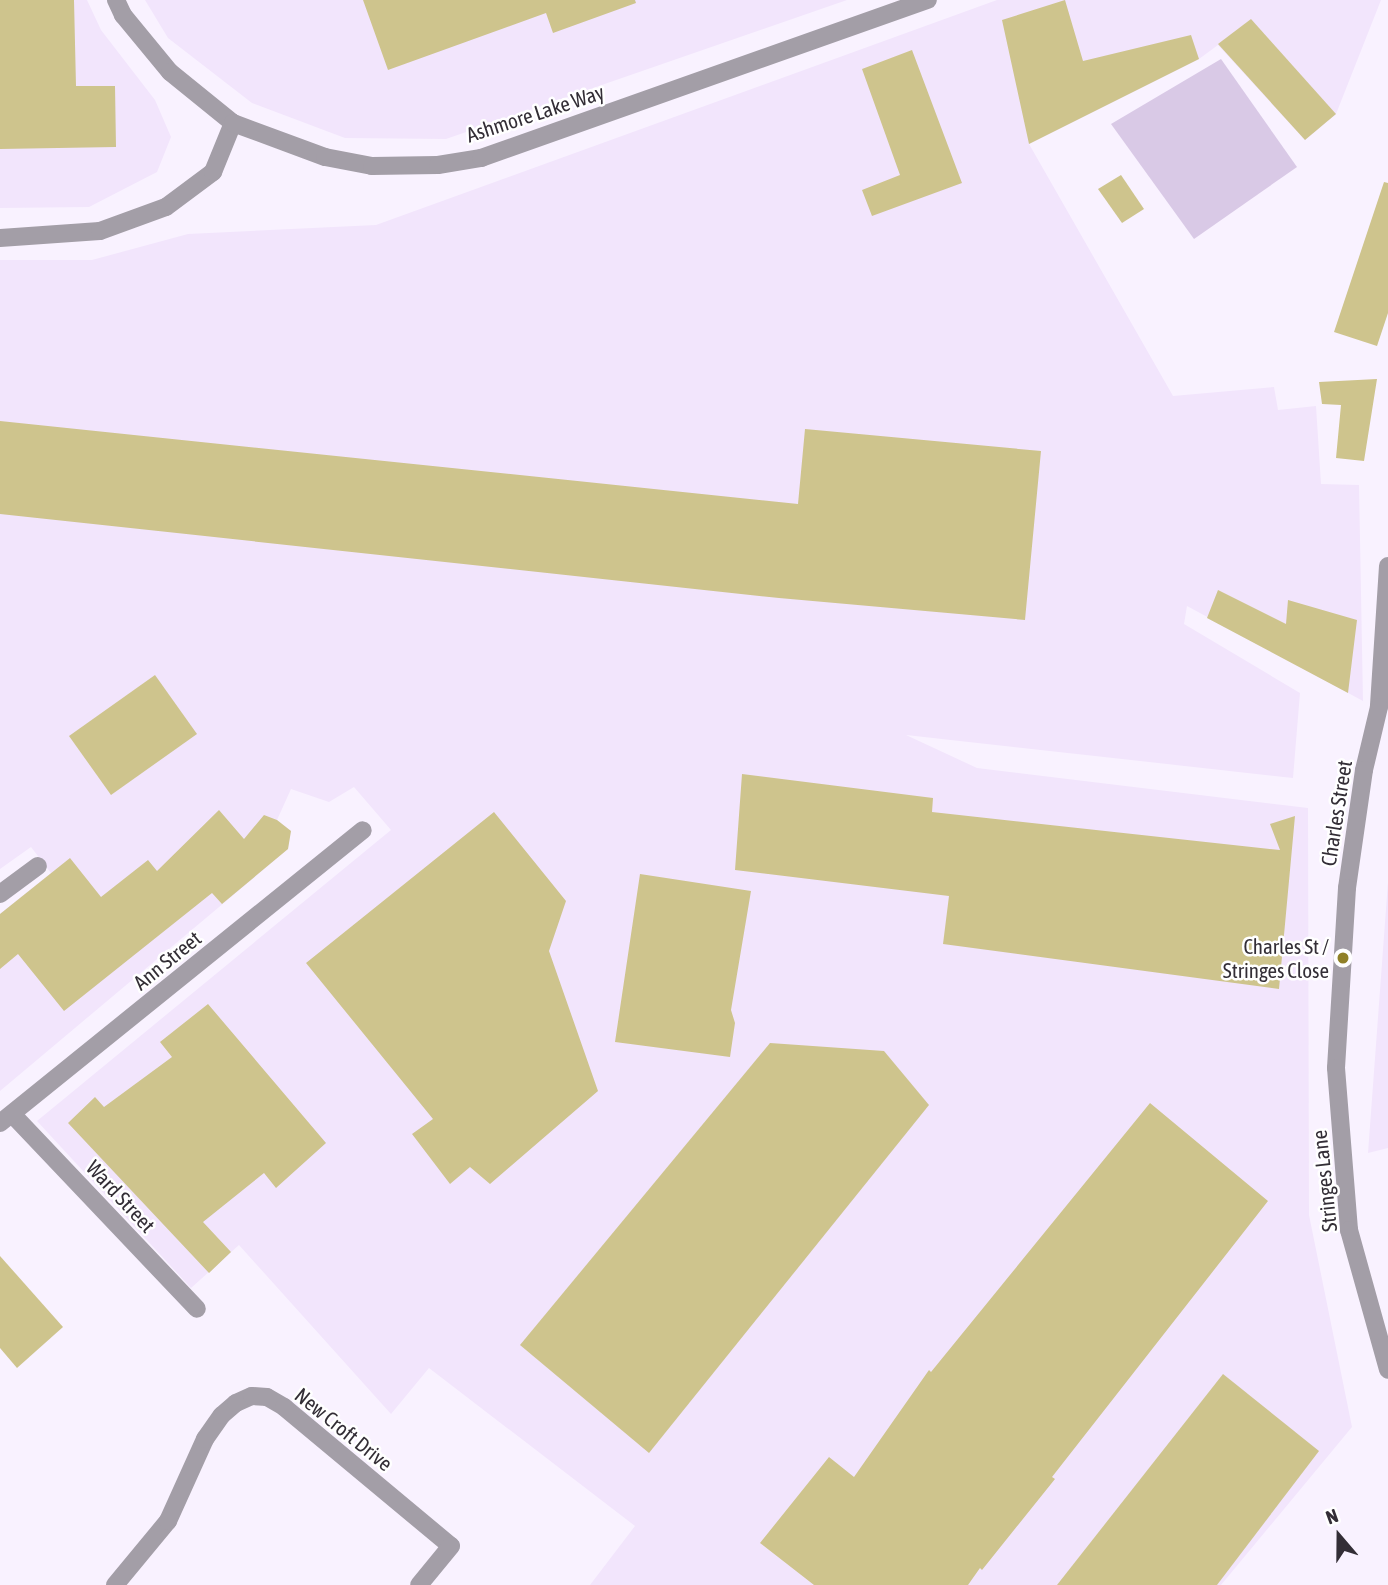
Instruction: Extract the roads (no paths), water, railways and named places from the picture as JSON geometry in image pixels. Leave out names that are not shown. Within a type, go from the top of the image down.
[{"type":"street","name":"Ashmore Lake Way","points":[[116,0],[123,15],[170,72],[233,124],[325,157],[372,166],[438,165],[481,158],[928,0]]},
{"type":"street","points":[[0,237],[100,231],[166,207],[213,173],[233,124]]},
{"type":"street","name":"Charles Street","points":[[1336,1068],[1348,888],[1364,770],[1379,707],[1388,566]]},
{"type":"street","name":"Ann Street","points":[[7,1119],[363,830]]},
{"type":"street","points":[[0,894],[38,866]]},
{"type":"street","name":"Stringes Lane","points":[[1336,1068],[1349,1230],[1388,1370]]},
{"type":"street","name":"Ward Street","points":[[7,1119],[197,1309]]},
{"type":"street","name":"New Croft Drive","points":[[115,1585],[168,1521],[205,1439],[222,1415],[252,1396],[267,1397],[284,1407],[451,1546],[419,1585]]},
{"type":"place","name":"Charles St / Stringes Close","points":[[1343,958]]}]
